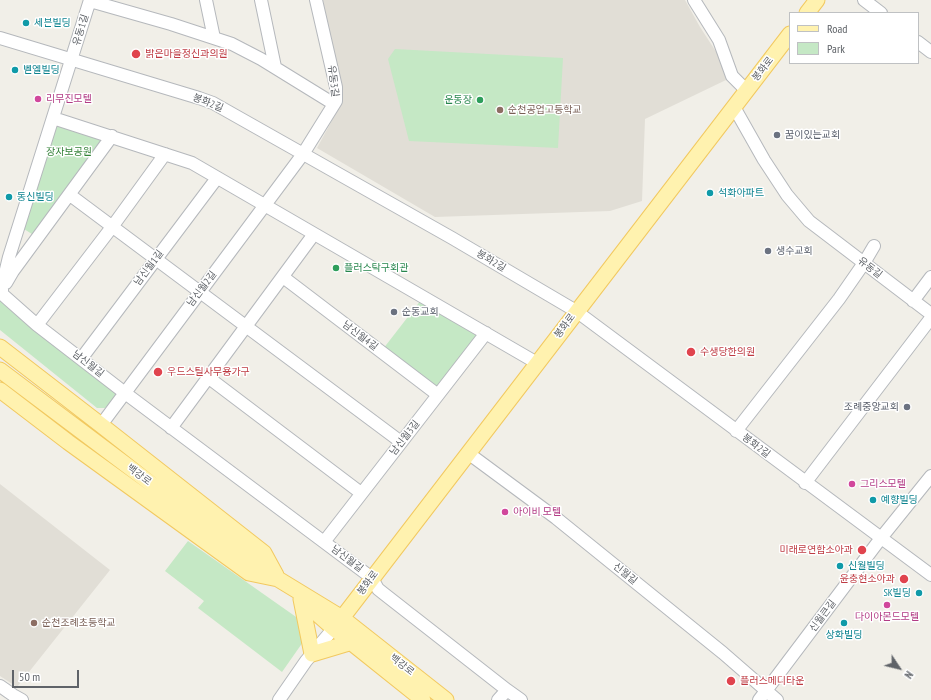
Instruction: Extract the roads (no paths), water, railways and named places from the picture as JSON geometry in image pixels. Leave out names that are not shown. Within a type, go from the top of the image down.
[{"type":"main road","points":[[808,12],[817,0]]},
{"type":"main road","name":"봉화로","points":[[338,623],[789,35]]},
{"type":"main road","points":[[0,347],[101,424],[264,553],[278,579]]},
{"type":"main road","name":"백강로","points":[[0,370],[278,579],[446,700]]},
{"type":"main road","points":[[0,390],[68,442],[249,573],[278,579]]},
{"type":"main road","name":"백강로","points":[[278,579],[301,599],[338,623],[352,642],[423,700]]},
{"type":"main road","points":[[301,599],[312,654],[352,642]]},
{"type":"street","points":[[90,0],[232,44],[275,67],[334,104]]},
{"type":"street","name":"유동1길","points":[[71,60],[90,0]]},
{"type":"street","points":[[206,0],[214,38]]},
{"type":"street","points":[[261,0],[275,67]]},
{"type":"street","name":"유동3길","points":[[303,154],[336,101],[336,87],[316,0]]},
{"type":"street","points":[[694,0],[719,40],[732,76],[746,91]]},
{"type":"street","points":[[864,0],[880,12]]},
{"type":"street","name":"봉화2길","points":[[0,38],[213,103],[452,238],[576,311],[805,483],[931,575]]},
{"type":"street","points":[[919,43],[931,52]]},
{"type":"street","points":[[2,294],[2,286],[9,257],[71,60]]},
{"type":"street","name":"유동길","points":[[734,107],[764,160],[788,195],[809,221],[931,314]]},
{"type":"street","points":[[52,118],[112,136],[192,163],[537,363]]},
{"type":"street","points":[[2,294],[8,279],[112,136]]},
{"type":"street","points":[[37,325],[112,227],[165,154]]},
{"type":"street","name":"남신월2길","points":[[101,424],[303,154]]},
{"type":"street","name":"남신월1길","points":[[81,359],[217,178]]},
{"type":"street","points":[[70,195],[401,442]]},
{"type":"street","points":[[171,428],[314,234]]},
{"type":"street","points":[[736,431],[839,299],[874,246]]},
{"type":"street","name":"남신월4길","points":[[282,277],[438,395]]},
{"type":"street","points":[[913,301],[931,277]]},
{"type":"street","name":"남신월길","points":[[2,294],[37,325],[124,393],[372,578],[378,589],[521,700]]},
{"type":"street","points":[[805,483],[931,318]]},
{"type":"street","name":"남신월3길","points":[[324,542],[486,333]]},
{"type":"street","points":[[209,378],[362,493]]},
{"type":"street","name":"신월길","points":[[468,453],[556,518],[723,653],[763,695],[778,700]]},
{"type":"street","name":"신월큰길","points":[[763,695],[881,538],[931,476]]},
{"type":"street","points":[[279,700],[312,654],[338,623]]},
{"type":"street","points":[[0,686],[14,698]]},
{"type":"street","points":[[498,700],[507,690]]},
{"type":"place","name":"세븐빌딩","points":[[26,23]]},
{"type":"place","name":"밝은마을정신과의원","points":[[136,54]]},
{"type":"place","name":"벧엘빌딩","points":[[15,70]]},
{"type":"place","name":"리무진모텔","points":[[38,99]]},
{"type":"place","name":"운동장","points":[[480,100]]},
{"type":"place","name":"순천공업고등학교","points":[[500,110]]},
{"type":"place","name":"꿈이있는교회","points":[[777,135]]},
{"type":"place","name":"석화아파트","points":[[710,193]]},
{"type":"place","name":"동신빌딩","points":[[9,197]]},
{"type":"place","name":"생수교회","points":[[768,251]]},
{"type":"place","name":"플러스탁구회관","points":[[336,268]]},
{"type":"place","name":"순동교회","points":[[394,312]]},
{"type":"place","name":"수생당한의원","points":[[691,352]]},
{"type":"place","name":"우드스틸사무용가구","points":[[158,372]]},
{"type":"place","name":"조례중앙교회","points":[[907,407]]},
{"type":"place","name":"그리스모텔","points":[[852,484]]},
{"type":"place","name":"예향빌딩","points":[[873,500]]},
{"type":"place","name":"아이비 모텔","points":[[505,512]]},
{"type":"place","name":"미래로연합소아과","points":[[862,550]]},
{"type":"place","name":"신월빌딩","points":[[840,566]]},
{"type":"place","name":"윤충현소아과","points":[[904,579]]},
{"type":"place","name":"SK빌딩","points":[[919,593]]},
{"type":"place","name":"다이아몬드모텔","points":[[887,605]]},
{"type":"place","name":"순천조례초등학교","points":[[34,623]]},
{"type":"place","name":"상화빌딩","points":[[844,623]]},
{"type":"place","name":"플러스메디타운","points":[[731,681]]},
{"type":"park label","name":"장자보공원","points":[[69,152]]}]
